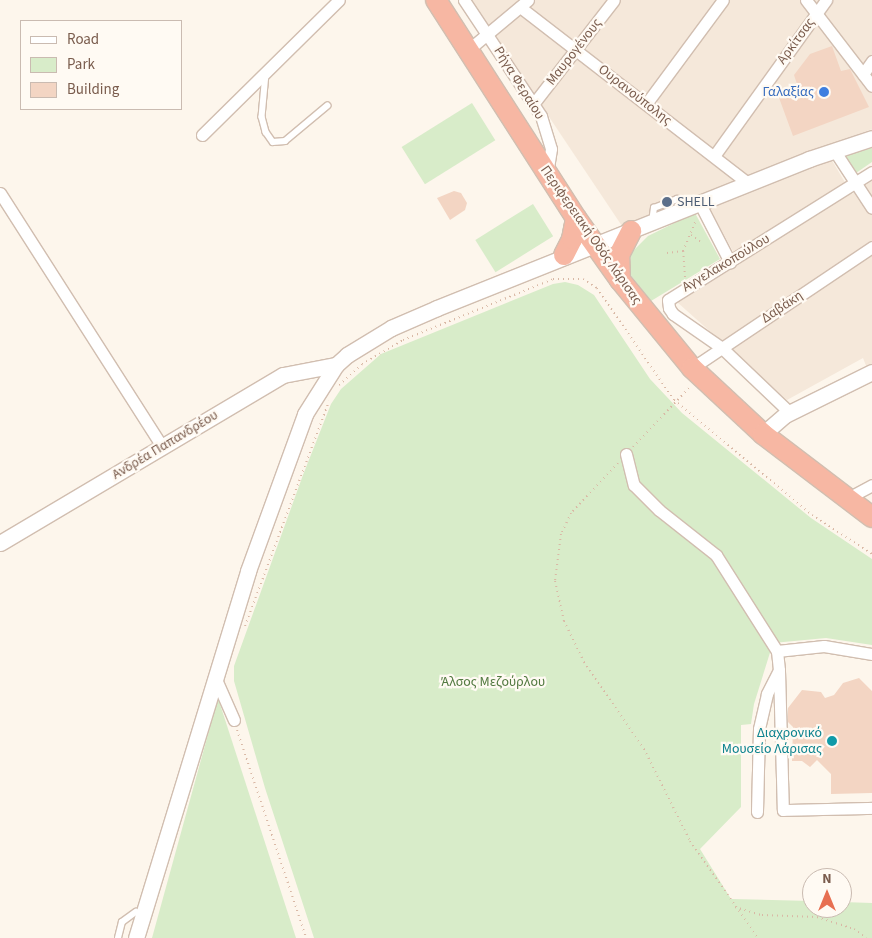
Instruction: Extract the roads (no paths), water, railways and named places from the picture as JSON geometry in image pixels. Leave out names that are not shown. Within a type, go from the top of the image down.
[{"type":"highway","name":"Περιφερειακή Οδός Λάρισας","points":[[436,0],[576,218],[620,280],[692,368],[763,434],[872,517]]},
{"type":"highway","points":[[564,256],[572,239],[576,218]]},
{"type":"highway","points":[[620,280],[619,256],[631,231]]},
{"type":"street","points":[[202,135],[266,69],[339,0]]},
{"type":"street","name":"Ρήγα Φεραίου","points":[[464,0],[534,103],[547,130],[551,149],[547,173]]},
{"type":"street","name":"Μαυρογένους","points":[[534,103],[614,0]]},
{"type":"street","points":[[646,104],[723,0]]},
{"type":"street","points":[[806,0],[872,86]]},
{"type":"street","name":"Αρκίτσας","points":[[714,156],[826,0]]},
{"type":"street","points":[[468,50],[488,36],[524,4]]},
{"type":"street","name":"Ουρανούπολης","points":[[524,4],[576,50],[748,183]]},
{"type":"street","points":[[863,74],[872,61]]},
{"type":"street","points":[[136,938],[215,677],[305,414],[336,365],[347,355],[391,328],[564,256],[695,206],[748,183],[834,150],[872,138]]},
{"type":"street","points":[[834,150],[872,208]]},
{"type":"street","name":"Αγγελακοπούλου","points":[[786,412],[722,348],[669,308],[667,304],[672,295],[730,262],[856,184],[872,172]]},
{"type":"street","points":[[0,193],[162,446]]},
{"type":"street","points":[[695,206],[730,262]]},
{"type":"street","name":"Δαβάκη","points":[[692,368],[872,247]]},
{"type":"street","points":[[763,434],[786,412],[872,361]]},
{"type":"street","name":"Ανδρέα Παπανδρέου","points":[[0,543],[283,375],[336,365]]},
{"type":"street","points":[[786,412],[872,372]]},
{"type":"street","points":[[626,454],[634,485],[659,510],[716,555],[777,651],[783,810],[872,808]]},
{"type":"street","points":[[846,499],[872,485]]},
{"type":"street","points":[[777,651],[824,646],[872,654]]},
{"type":"street","points":[[757,812],[761,716],[778,670]]},
{"type":"street","points":[[215,677],[234,720]]},
{"type":"lane","points":[[266,69],[262,117],[270,140],[285,141],[326,106]]},
{"type":"lane","points":[[652,215],[654,208],[677,199],[695,206]]},
{"type":"lane","points":[[118,938],[122,922],[136,912]]},
{"type":"place","name":"Γαλαξίας","points":[[824,92]]},
{"type":"place","name":"SHELL","points":[[667,202]]},
{"type":"place","name":"Διαχρονικό Μουσείο Λάρισας","points":[[832,741]]},
{"type":"park label","name":"Άλσος Μεζούρλου","points":[[493,682]]}]
